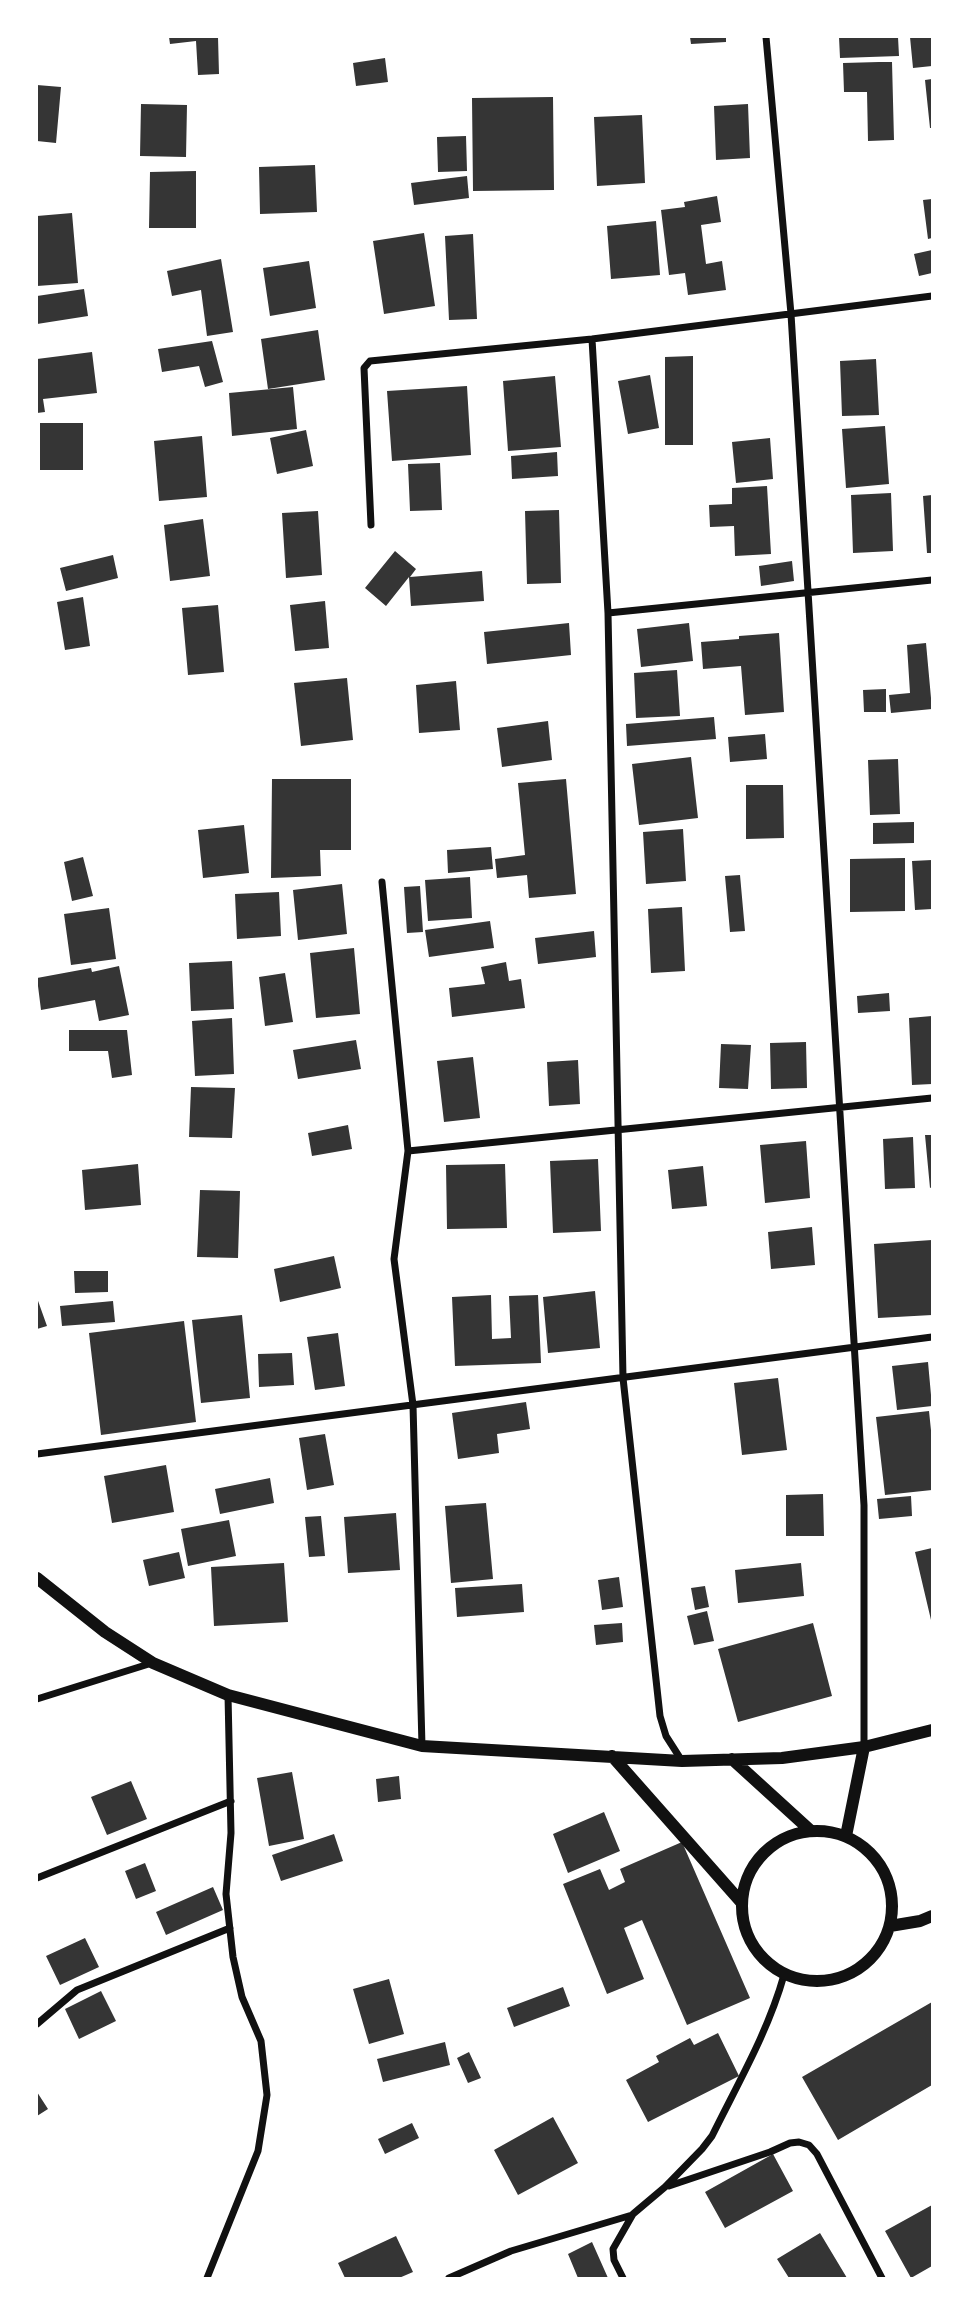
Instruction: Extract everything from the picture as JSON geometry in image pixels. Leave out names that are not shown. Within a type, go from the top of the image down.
[{"type":"street","points":[[766,37],[791,314],[864,1505],[864,1747],[846,1836]]},
{"type":"street","points":[[371,525],[363,368],[370,361],[592,339],[932,296]]},
{"type":"street","points":[[592,339],[607,613],[624,1378],[660,1716],[666,1736],[682,1761]]},
{"type":"street","points":[[607,613],[932,580]]},
{"type":"street","points":[[382,882],[408,1151],[394,1259],[413,1405],[422,1746]]},
{"type":"street","points":[[408,1151],[932,1098]]},
{"type":"street","points":[[37,1454],[932,1337]]},
{"type":"street","points":[[37,1578],[105,1632],[153,1662],[228,1695],[422,1746],[682,1761],[782,1758],[864,1747],[932,1730]]},
{"type":"street","points":[[37,1699],[153,1662]]},
{"type":"street","points":[[208,2278],[258,2151],[267,2095],[261,2041],[243,1997],[233,1957],[226,1894],[231,1801],[228,1695]]},
{"type":"street","points":[[612,1756],[741,1902]]},
{"type":"street","points":[[732,1759],[811,1831]]},
{"type":"street","points":[[37,1878],[231,1801]]},
{"type":"street","points":[[811,1831],[829,1831],[846,1836],[875,1857],[885,1872],[891,1889],[890,1926],[883,1942],[872,1957],[838,1979],[810,1982],[784,1975],[756,1952],[747,1937],[741,1902],[744,1884],[763,1853],[785,1838],[811,1831]]},
{"type":"street","points":[[890,1926],[932,1916]]},
{"type":"street","points":[[37,2024],[78,1990],[230,1928]]},
{"type":"street","points":[[623,2278],[614,2260],[613,2249],[633,2214],[665,2187],[712,2136],[760,2042],[784,1975]]},
{"type":"street","points":[[665,2187],[790,2143],[799,2142],[809,2146],[817,2154],[882,2278]]},
{"type":"street","points":[[449,2278],[510,2251],[633,2214]]},
{"type":"building","points":[[169,37],[218,37],[219,74],[198,75],[196,41],[170,44]]},
{"type":"building","points":[[690,37],[726,37],[726,42],[691,44]]},
{"type":"building","points":[[839,37],[898,37],[899,56],[840,58]]},
{"type":"building","points":[[910,37],[932,37],[932,66],[913,68]]},
{"type":"building","points":[[385,58],[388,82],[356,86],[353,63]]},
{"type":"building","points":[[892,62],[894,140],[868,141],[867,92],[844,92],[843,63]]},
{"type":"building","points":[[932,79],[932,128],[930,128],[925,80]]},
{"type":"building","points":[[37,85],[61,87],[56,143],[37,141]]},
{"type":"building","points":[[553,97],[554,190],[473,191],[472,98]]},
{"type":"building","points":[[141,104],[187,105],[186,157],[140,156]]},
{"type":"building","points":[[748,104],[750,158],[716,160],[714,106]]},
{"type":"building","points":[[642,115],[645,183],[597,186],[594,117]]},
{"type":"building","points":[[466,136],[467,171],[438,172],[437,137]]},
{"type":"building","points":[[315,165],[317,212],[260,214],[259,167]]},
{"type":"building","points":[[196,171],[196,228],[149,228],[150,172]]},
{"type":"building","points":[[467,176],[469,198],[414,205],[411,183]]},
{"type":"building","points":[[717,196],[721,222],[701,225],[706,264],[722,261],[726,290],[688,295],[685,273],[669,275],[661,210],[685,207],[684,202]]},
{"type":"building","points":[[932,199],[932,238],[928,239],[923,200]]},
{"type":"building","points":[[72,213],[78,283],[37,286],[37,216]]},
{"type":"building","points":[[656,221],[660,275],[611,279],[607,226]]},
{"type":"building","points":[[424,233],[435,306],[384,314],[373,241]]},
{"type":"building","points":[[473,234],[477,319],[449,320],[445,236]]},
{"type":"building","points":[[932,250],[932,273],[919,276],[914,254]]},
{"type":"building","points":[[221,259],[233,332],[207,336],[201,290],[172,296],[167,271]]},
{"type":"building","points":[[309,261],[316,308],[270,316],[263,268]]},
{"type":"building","points":[[84,289],[88,316],[37,324],[37,296]]},
{"type":"building","points":[[318,330],[325,380],[268,389],[261,339]]},
{"type":"building","points":[[212,341],[223,382],[205,387],[199,366],[162,372],[158,349]]},
{"type":"building","points":[[92,352],[97,393],[43,399],[45,412],[37,413],[37,359]]},
{"type":"building","points":[[693,356],[693,445],[665,445],[665,357]]},
{"type":"building","points":[[876,359],[879,415],[842,416],[840,361]]},
{"type":"building","points":[[650,375],[659,428],[628,434],[618,381]]},
{"type":"building","points":[[555,376],[561,447],[508,451],[503,381]]},
{"type":"building","points":[[467,386],[471,455],[392,461],[387,391]]},
{"type":"building","points":[[293,387],[297,429],[232,436],[229,393]]},
{"type":"building","points":[[40,423],[83,423],[83,470],[40,470]]},
{"type":"building","points":[[885,426],[889,484],[846,488],[842,429]]},
{"type":"building","points":[[306,430],[313,466],[277,474],[270,438]]},
{"type":"building","points":[[202,436],[207,497],[159,501],[154,441]]},
{"type":"building","points":[[770,438],[773,479],[736,483],[732,442]]},
{"type":"building","points":[[557,452],[558,476],[512,479],[511,456]]},
{"type":"building","points":[[440,463],[442,510],[410,511],[408,464]]},
{"type":"building","points":[[767,486],[771,554],[735,556],[734,526],[710,527],[709,505],[732,504],[732,488]]},
{"type":"building","points":[[891,493],[893,551],[853,553],[851,495]]},
{"type":"building","points":[[932,495],[932,553],[927,553],[923,496]]},
{"type":"building","points":[[559,510],[561,583],[527,584],[525,511]]},
{"type":"building","points":[[318,511],[322,575],[286,578],[282,513]]},
{"type":"building","points":[[203,519],[210,576],[170,581],[164,525]]},
{"type":"building","points":[[395,551],[416,569],[410,577],[482,571],[484,601],[411,606],[409,577],[386,606],[365,588]]},
{"type":"building","points":[[113,555],[118,578],[66,591],[60,568]]},
{"type":"building","points":[[792,561],[794,581],[761,586],[759,566]]},
{"type":"building","points":[[83,597],[90,646],[65,650],[57,602]]},
{"type":"building","points":[[325,601],[329,648],[295,651],[290,605]]},
{"type":"building","points":[[218,605],[224,672],[188,675],[182,608]]},
{"type":"building","points":[[569,623],[571,655],[487,664],[484,632]]},
{"type":"building","points":[[689,623],[693,661],[641,667],[637,629]]},
{"type":"building","points":[[779,633],[784,712],[745,715],[741,666],[703,669],[701,642]]},
{"type":"building","points":[[926,643],[932,709],[891,713],[889,695],[910,693],[907,645]]},
{"type":"building","points":[[677,670],[680,716],[636,718],[634,673]]},
{"type":"building","points":[[347,678],[353,740],[301,746],[294,683]]},
{"type":"building","points":[[456,681],[460,730],[419,733],[416,685]]},
{"type":"building","points":[[886,689],[886,712],[864,712],[863,690]]},
{"type":"building","points":[[714,717],[716,739],[627,746],[626,724]]},
{"type":"building","points":[[548,721],[552,760],[502,767],[497,728]]},
{"type":"building","points":[[765,734],[767,759],[730,762],[728,737]]},
{"type":"building","points":[[691,757],[698,818],[639,825],[632,764]]},
{"type":"building","points":[[898,759],[900,814],[870,815],[868,760]]},
{"type":"building","points":[[272,779],[351,779],[351,850],[320,850],[321,876],[271,878]]},
{"type":"building","points":[[566,779],[576,894],[529,898],[527,875],[497,878],[495,859],[525,855],[518,783]]},
{"type":"building","points":[[746,785],[783,785],[784,838],[746,839]]},
{"type":"building","points":[[914,822],[914,843],[873,844],[873,823]]},
{"type":"building","points":[[244,825],[249,873],[203,878],[198,830]]},
{"type":"building","points":[[683,829],[686,881],[646,884],[643,832]]},
{"type":"building","points":[[491,847],[493,869],[448,873],[447,850]]},
{"type":"building","points":[[83,857],[93,896],[72,901],[64,862]]},
{"type":"building","points":[[905,858],[905,911],[850,912],[850,859]]},
{"type":"building","points":[[932,860],[932,909],[915,910],[912,861]]},
{"type":"building","points":[[740,875],[745,931],[730,932],[725,876]]},
{"type":"building","points":[[470,877],[472,918],[428,921],[425,880]]},
{"type":"building","points":[[342,884],[347,934],[298,940],[293,890]]},
{"type":"building","points":[[420,886],[423,932],[407,933],[404,887]]},
{"type":"building","points":[[279,892],[281,936],[237,939],[235,894]]},
{"type":"building","points":[[682,907],[685,971],[651,973],[648,909]]},
{"type":"building","points":[[109,908],[116,959],[71,965],[64,914]]},
{"type":"building","points":[[490,921],[494,948],[429,957],[425,930]]},
{"type":"building","points":[[594,931],[596,957],[538,964],[535,938]]},
{"type":"building","points":[[354,948],[360,1014],[316,1018],[310,953]]},
{"type":"building","points":[[232,961],[234,1009],[191,1011],[189,963]]},
{"type":"building","points":[[506,962],[509,981],[521,979],[525,1008],[452,1017],[449,988],[485,984],[481,967]]},
{"type":"building","points":[[119,966],[129,1015],[99,1021],[95,1000],[41,1010],[37,978]]},
{"type":"building","points":[[285,973],[293,1022],[265,1026],[259,977]]},
{"type":"building","points":[[889,993],[890,1011],[858,1013],[857,996]]},
{"type":"building","points":[[932,1016],[932,1084],[912,1085],[909,1018]]},
{"type":"building","points":[[232,1018],[234,1074],[195,1076],[192,1021]]},
{"type":"building","points":[[69,1030],[127,1030],[132,1075],[112,1078],[108,1051],[69,1051]]},
{"type":"building","points":[[356,1040],[361,1069],[298,1079],[293,1050]]},
{"type":"building","points":[[806,1042],[807,1088],[771,1089],[770,1043]]},
{"type":"building","points":[[721,1044],[751,1045],[748,1089],[719,1088]]},
{"type":"building","points":[[473,1057],[480,1118],[444,1122],[437,1061]]},
{"type":"building","points":[[578,1060],[580,1104],[549,1106],[547,1062]]},
{"type":"building","points":[[191,1087],[235,1088],[232,1138],[189,1137]]},
{"type":"building","points":[[348,1125],[352,1149],[312,1156],[308,1133]]},
{"type":"building","points":[[925,1135],[932,1135],[930,1188]]},
{"type":"building","points":[[913,1137],[915,1188],[885,1189],[883,1139]]},
{"type":"building","points":[[806,1141],[810,1198],[765,1203],[760,1145]]},
{"type":"building","points":[[598,1159],[601,1231],[553,1233],[550,1161]]},
{"type":"building","points":[[138,1164],[141,1205],[85,1210],[82,1170]]},
{"type":"building","points":[[505,1164],[507,1228],[447,1229],[446,1165]]},
{"type":"building","points":[[703,1166],[707,1206],[672,1209],[668,1170]]},
{"type":"building","points":[[200,1190],[240,1191],[238,1258],[197,1257]]},
{"type":"building","points":[[812,1227],[815,1265],[771,1269],[768,1232]]},
{"type":"building","points":[[932,1240],[932,1315],[878,1318],[874,1244]]},
{"type":"building","points":[[334,1256],[341,1288],[280,1302],[274,1269]]},
{"type":"building","points":[[74,1271],[108,1271],[108,1292],[75,1293]]},
{"type":"building","points":[[595,1291],[600,1348],[548,1353],[543,1297]]},
{"type":"building","points":[[491,1295],[492,1339],[511,1338],[509,1296],[538,1295],[541,1363],[455,1366],[452,1297]]},
{"type":"building","points":[[37,1298],[47,1326],[37,1329]]},
{"type":"building","points":[[113,1301],[115,1322],[62,1326],[60,1306]]},
{"type":"building","points":[[242,1315],[250,1398],[201,1403],[192,1320]]},
{"type":"building","points":[[184,1321],[196,1422],[101,1435],[89,1333]]},
{"type":"building","points":[[338,1333],[345,1386],[315,1390],[307,1337]]},
{"type":"building","points":[[292,1353],[294,1385],[259,1387],[258,1354]]},
{"type":"building","points":[[928,1362],[932,1406],[897,1410],[892,1366]]},
{"type":"building","points":[[778,1378],[787,1450],[742,1455],[734,1383]]},
{"type":"building","points":[[526,1402],[530,1429],[497,1434],[499,1453],[458,1459],[452,1413]]},
{"type":"building","points":[[929,1411],[932,1490],[885,1495],[876,1417]]},
{"type":"building","points":[[325,1434],[334,1485],[307,1490],[299,1438]]},
{"type":"building","points":[[166,1465],[174,1512],[112,1523],[104,1476]]},
{"type":"building","points":[[270,1478],[274,1503],[220,1514],[215,1489]]},
{"type":"building","points":[[823,1494],[824,1536],[786,1536],[786,1495]]},
{"type":"building","points":[[911,1496],[912,1516],[879,1519],[877,1499]]},
{"type":"building","points":[[486,1503],[493,1579],[451,1583],[445,1506]]},
{"type":"building","points":[[396,1513],[400,1570],[348,1573],[344,1517]]},
{"type":"building","points":[[321,1516],[325,1556],[309,1557],[305,1517]]},
{"type":"building","points":[[229,1520],[236,1556],[188,1566],[181,1529]]},
{"type":"building","points":[[932,1548],[932,1620],[931,1620],[915,1552]]},
{"type":"building","points":[[179,1552],[185,1578],[149,1586],[143,1560]]},
{"type":"building","points":[[284,1563],[288,1622],[214,1626],[211,1567]]},
{"type":"building","points":[[801,1563],[804,1596],[738,1603],[735,1570]]},
{"type":"building","points":[[619,1577],[623,1607],[602,1610],[598,1580]]},
{"type":"building","points":[[522,1584],[524,1612],[457,1617],[455,1588]]},
{"type":"building","points":[[705,1586],[709,1607],[695,1610],[691,1588]]},
{"type":"building","points":[[707,1611],[714,1641],[694,1645],[687,1616]]},
{"type":"building","points":[[622,1623],[623,1642],[596,1645],[594,1625]]},
{"type":"building","points":[[813,1623],[832,1696],[738,1722],[718,1649]]},
{"type":"building","points":[[292,1772],[304,1839],[269,1846],[257,1778]]},
{"type":"building","points":[[399,1776],[401,1799],[378,1802],[376,1779]]},
{"type":"building","points":[[131,1781],[147,1819],[107,1835],[91,1797]]},
{"type":"building","points":[[604,1812],[620,1851],[568,1873],[553,1834]]},
{"type":"building","points":[[334,1834],[343,1861],[281,1881],[272,1855]]},
{"type":"building","points":[[682,1842],[750,1998],[687,2025],[642,1920],[624,1928],[644,1979],[607,1994],[563,1884],[600,1869],[609,1890],[625,1882],[620,1869]]},
{"type":"building","points":[[145,1863],[156,1891],[136,1899],[125,1871]]},
{"type":"building","points":[[213,1887],[223,1910],[166,1935],[156,1912]]},
{"type":"building","points":[[85,1938],[99,1967],[60,1985],[46,1956]]},
{"type":"building","points":[[389,1979],[404,2034],[369,2044],[353,1989]]},
{"type":"building","points":[[563,1987],[570,2006],[514,2027],[507,2008]]},
{"type":"building","points":[[101,1991],[116,2021],[79,2039],[65,2009]]},
{"type":"building","points":[[932,2002],[932,2085],[838,2140],[802,2077]]},
{"type":"building","points":[[718,2033],[739,2076],[648,2122],[626,2080],[659,2062],[656,2056],[690,2038],[694,2045]]},
{"type":"building","points":[[445,2042],[450,2065],[383,2082],[377,2059]]},
{"type":"building","points":[[469,2052],[481,2078],[468,2083],[457,2058]]},
{"type":"building","points":[[37,2092],[48,2109],[37,2116]]},
{"type":"building","points":[[553,2117],[578,2163],[518,2195],[494,2150]]},
{"type":"building","points":[[412,2123],[419,2138],[385,2154],[378,2139]]},
{"type":"building","points":[[773,2154],[793,2191],[725,2228],[705,2192]]},
{"type":"building","points":[[932,2205],[932,2266],[911,2278],[885,2231]]},
{"type":"building","points":[[820,2233],[847,2278],[789,2278],[777,2259]]},
{"type":"building","points":[[396,2236],[413,2272],[399,2278],[345,2278],[338,2263]]},
{"type":"building","points":[[592,2242],[608,2278],[578,2278],[568,2254]]}]
